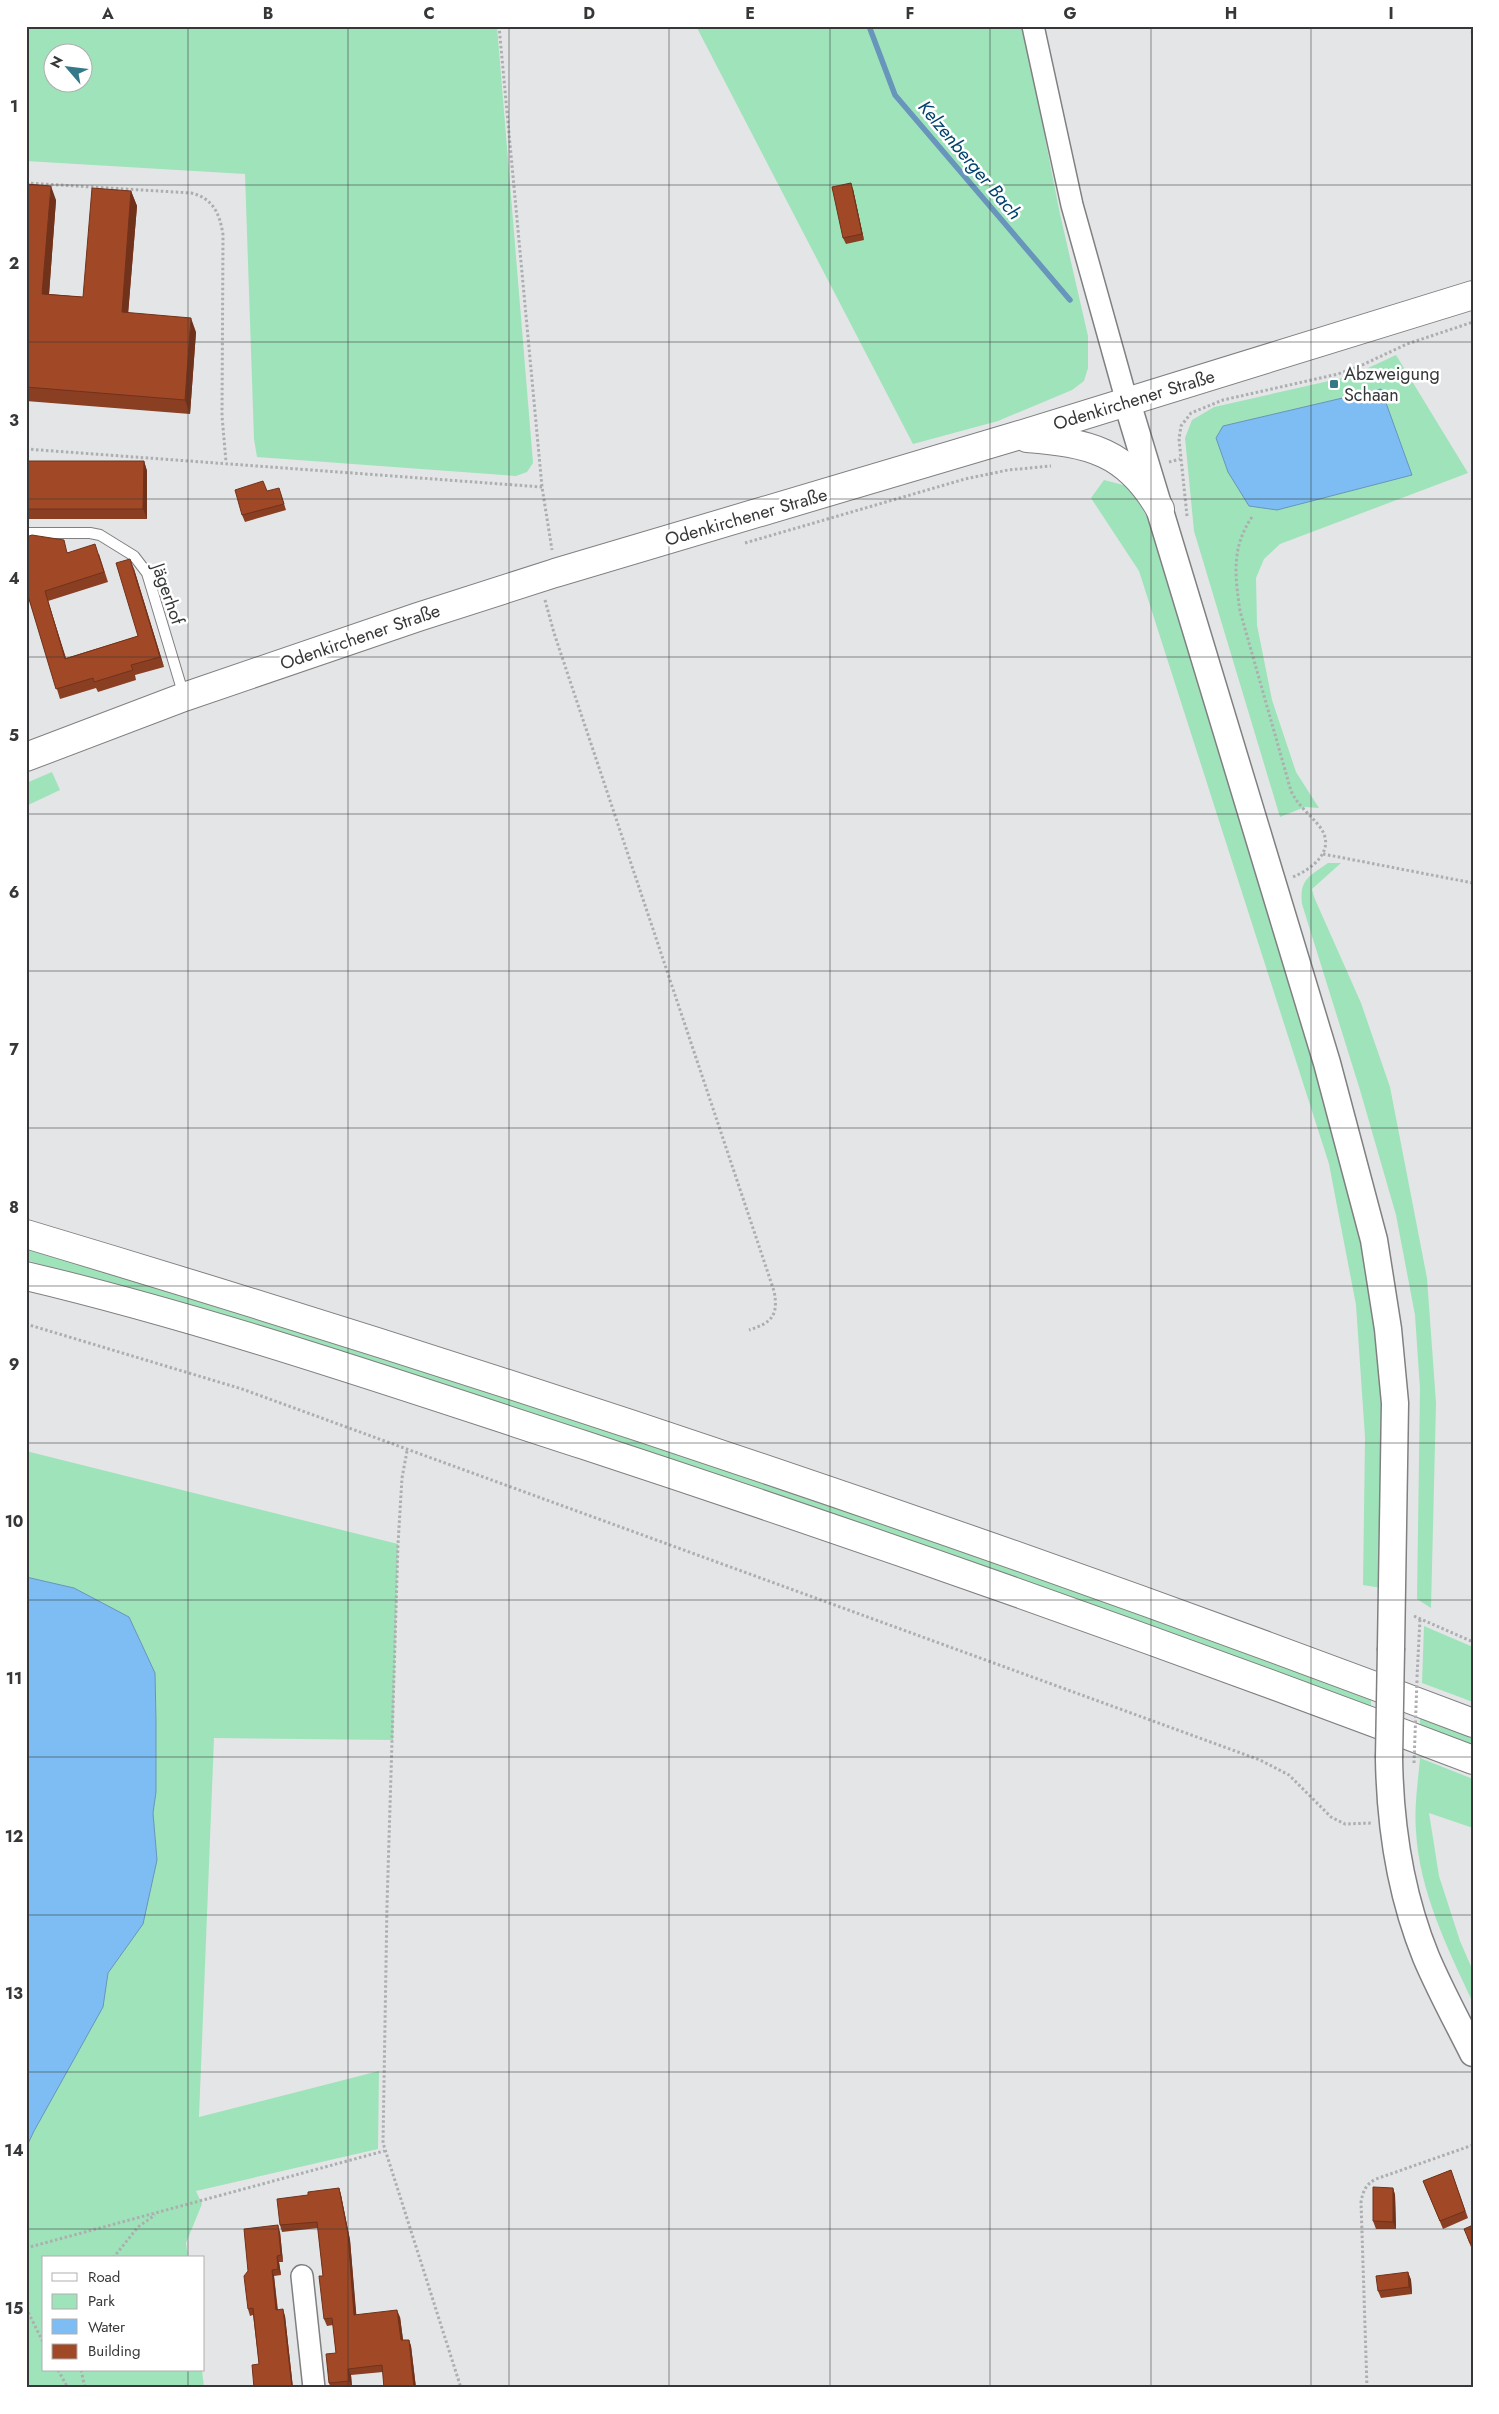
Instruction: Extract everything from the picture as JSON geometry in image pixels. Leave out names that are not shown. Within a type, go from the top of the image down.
[{"type":"main road","name":"Odenkirchener Straße","points":[[26,757],[184,697],[365,634],[545,589],[1013,437],[1473,295]]},
{"type":"main road","points":[[1013,437],[1067,442],[1104,452],[1121,462],[1134,473],[1147,488],[1160,509]]},
{"type":"main road","points":[[26,1234],[384,1343],[839,1494],[1100,1585],[1473,1723]]},
{"type":"main road","points":[[26,1276],[112,1296],[424,1393],[698,1483],[1190,1655],[1473,1760]]},
{"type":"street","points":[[1033,26],[1072,205],[1127,402],[1350,1145],[1374,1240],[1385,1306],[1395,1403],[1389,1758],[1392,1822],[1401,1875],[1417,1933],[1437,1981],[1473,2053]]},
{"type":"street","points":[[302,2276],[314,2388]]},
{"type":"lane","name":"Jägerhof","points":[[26,533],[90,533],[100,535],[139,559],[147,573],[184,697]]},
{"type":"lane","points":[[26,1271],[112,1296]]},
{"type":"path","points":[[499,26],[542,487],[545,589],[554,633],[774,1291],[776,1308],[774,1314],[768,1322],[749,1330]]},
{"type":"path","points":[[1472,26],[1473,51]]},
{"type":"path","points":[[26,183],[191,193],[204,198],[216,209],[221,221],[223,235],[222,416],[226,462]]},
{"type":"path","points":[[1148,468],[1180,459],[1179,439],[1181,426],[1187,417],[1197,409],[1244,395],[1338,374],[1407,344],[1473,322]]},
{"type":"path","points":[[26,449],[226,462],[542,487]]},
{"type":"path","points":[[739,545],[965,479],[1008,470],[1057,466]]},
{"type":"path","points":[[1252,517],[1240,536],[1237,548],[1236,567],[1240,611],[1291,791],[1299,805],[1323,831],[1326,844],[1323,854],[1316,863],[1304,872],[1273,884]]},
{"type":"path","points":[[1323,854],[1473,883]]},
{"type":"path","points":[[26,1324],[227,1384],[1266,1762],[1289,1775],[1318,1806],[1340,1822],[1351,1824],[1392,1822]]},
{"type":"path","points":[[407,1451],[402,1478],[398,1554],[387,1906],[384,2151],[461,2388]]},
{"type":"path","points":[[1392,1607],[1473,1642]]},
{"type":"path","points":[[1414,1772],[1420,1619]]},
{"type":"path","points":[[1367,2388],[1361,2202],[1363,2191],[1370,2182],[1376,2179],[1473,2145]]},
{"type":"path","points":[[26,2248],[384,2151]]},
{"type":"path","points":[[115,2256],[138,2228],[163,2211]]},
{"type":"path","points":[[27,2308],[42,2340]]},
{"type":"path","points":[[59,2372],[68,2388]]},
{"type":"path","points":[[81,2372],[85,2388]]},
{"type":"green space","points":[[26,26],[497,26],[533,463],[527,472],[516,476],[257,457],[254,439],[245,174],[26,161]]},
{"type":"green space","points":[[696,26],[1023,26],[1060,214],[1088,336],[1088,368],[1084,381],[1072,390],[998,421],[913,444]]},
{"type":"green space","points":[[1396,355],[1468,473],[1280,544],[1264,559],[1256,578],[1257,625],[1272,700],[1296,772],[1319,808],[1305,807],[1280,817],[1194,531],[1185,438],[1192,420],[1214,407],[1351,376]]},
{"type":"green space","points":[[1104,480],[1131,487],[1149,521],[1263,884],[1359,1220],[1378,1334],[1388,1420],[1381,1588],[1363,1585],[1365,1437],[1356,1305],[1329,1164],[1139,571],[1091,498]]},
{"type":"green space","points":[[52,772],[60,790],[26,806],[26,783]]},
{"type":"green space","points":[[1328,863],[1341,863],[1312,889],[1361,1003],[1390,1087],[1427,1278],[1436,1403],[1431,1608],[1417,1599],[1420,1389],[1415,1315],[1396,1215],[1360,1090],[1302,904],[1304,883],[1311,875]]},
{"type":"green space","points":[[26,1247],[499,1391],[990,1557],[1371,1697],[1371,1710],[216,1316],[26,1260]]},
{"type":"green space","points":[[26,1451],[398,1544],[393,1740],[214,1738],[199,2117],[379,2071],[378,2149],[196,2191],[202,2204],[186,2243],[188,2256],[42,2256],[42,2372],[202,2372],[204,2388],[26,2388]]},
{"type":"green space","points":[[1424,1626],[1473,1647],[1473,1702],[1422,1683]]},
{"type":"green space","points":[[1420,1715],[1473,1735],[1473,1748],[1420,1728]]},
{"type":"green space","points":[[1420,1758],[1473,1779],[1473,1828],[1429,1813],[1439,1876],[1460,1941],[1473,1971],[1473,2003],[1436,1919],[1418,1853],[1416,1794]]},
{"type":"water","points":[[1381,389],[1412,475],[1277,510],[1249,506],[1228,472],[1216,438],[1223,426]]},
{"type":"water","points":[[26,1577],[74,1588],[129,1617],[155,1673],[156,1792],[153,1813],[157,1860],[143,1924],[108,1973],[103,2007],[26,2148]]},
{"type":"building","points":[[851,183],[862,234],[843,238],[832,187]]},
{"type":"building","points":[[26,184],[51,186],[42,294],[83,297],[92,188],[131,191],[122,312],[191,318],[185,400],[26,387]]},
{"type":"building","points":[[26,461],[144,461],[143,509],[26,509]]},
{"type":"building","points":[[263,481],[267,491],[279,488],[284,504],[242,515],[235,490]]},
{"type":"building","points":[[32,535],[64,540],[67,553],[95,544],[104,572],[45,591],[65,659],[138,636],[116,563],[130,559],[160,657],[131,665],[133,670],[94,682],[93,678],[56,689],[26,589],[26,537]]},
{"type":"building","points":[[1451,2170],[1465,2211],[1440,2221],[1423,2181]]},
{"type":"building","points":[[1373,2187],[1393,2188],[1393,2222],[1373,2221]]},
{"type":"building","points":[[339,2188],[348,2234],[354,2315],[397,2310],[401,2340],[409,2340],[414,2388],[384,2388],[382,2365],[348,2369],[349,2381],[329,2383],[326,2354],[336,2353],[332,2318],[324,2319],[319,2276],[323,2276],[317,2222],[280,2225],[277,2199]]},
{"type":"building","points":[[278,2225],[281,2255],[277,2256],[278,2269],[272,2270],[276,2310],[283,2309],[292,2388],[254,2388],[252,2365],[259,2364],[253,2308],[248,2309],[244,2276],[248,2271],[244,2229]]},
{"type":"building","points":[[1473,2225],[1473,2242],[1470,2243],[1464,2229]]},
{"type":"building","points":[[1408,2272],[1409,2287],[1378,2291],[1376,2276]]},
{"type":"waterway","name":"Kelzenberger Bach","points":[[869,26],[895,95],[1070,300]]},
{"type":"place","name":"Abzweigung Schaan","points":[[1334,384]]}]
